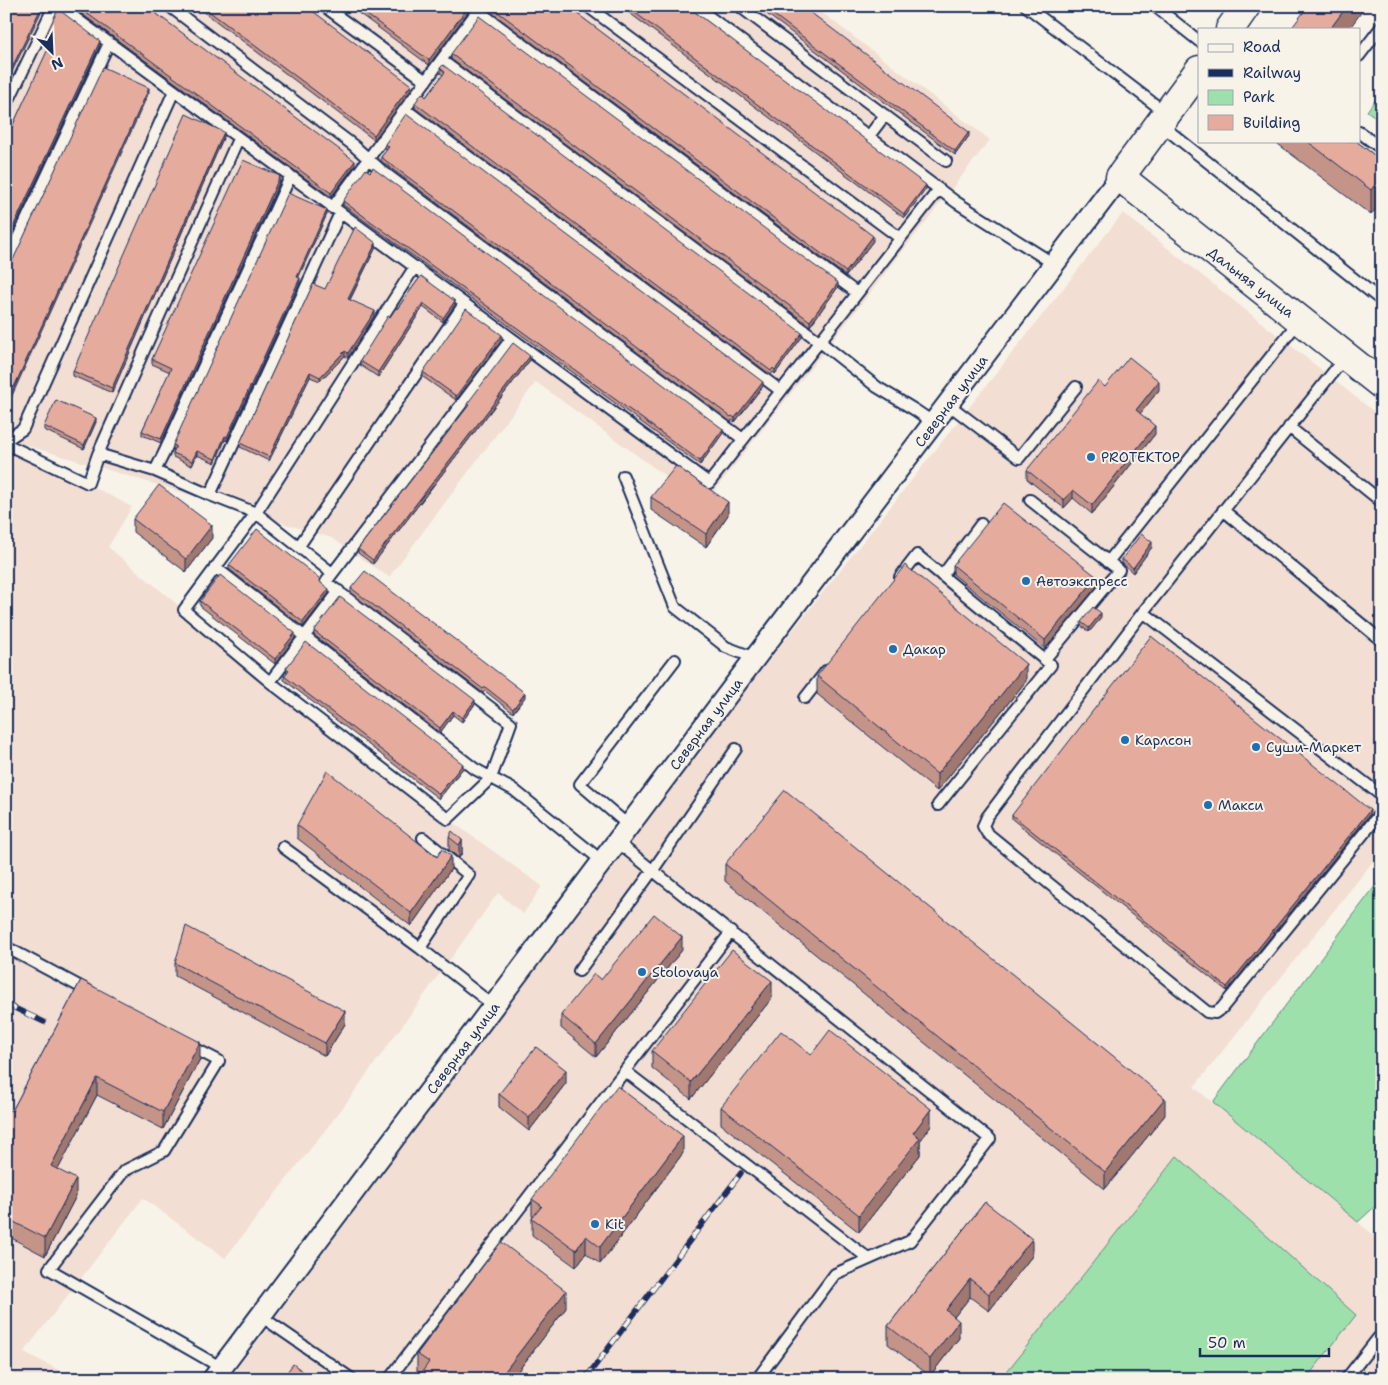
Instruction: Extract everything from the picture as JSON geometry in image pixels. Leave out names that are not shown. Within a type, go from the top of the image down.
[{"type":"street","points":[[1231,28],[1246,6]]},
{"type":"street","name":"Северная улица","points":[[218,1373],[755,658],[1120,178],[1198,71]]},
{"type":"street","name":"Дальняя улица","points":[[1120,178],[1382,385]]},
{"type":"lane","points":[[6,106],[54,6]]},
{"type":"lane","points":[[59,6],[709,483],[939,189]]},
{"type":"lane","points":[[169,6],[353,145],[398,183],[743,439]]},
{"type":"lane","points":[[324,6],[426,81]]},
{"type":"lane","points":[[587,6],[900,238]]},
{"type":"lane","points":[[695,6],[956,202],[1054,264]]},
{"type":"lane","points":[[739,6],[946,161]]},
{"type":"lane","points":[[1026,6],[1382,301]]},
{"type":"lane","points":[[1157,6],[1156,8],[1198,39]]},
{"type":"lane","points":[[210,495],[336,211],[368,159],[477,8],[857,293]]},
{"type":"lane","points":[[1360,55],[1382,26]]},
{"type":"lane","points":[[6,263],[109,43]]},
{"type":"lane","points":[[441,60],[819,341],[877,387],[934,423]]},
{"type":"lane","points":[[6,440],[22,429],[174,91]]},
{"type":"lane","points":[[405,109],[781,391]]},
{"type":"lane","points":[[869,136],[885,116]]},
{"type":"lane","points":[[1360,133],[1382,149]]},
{"type":"lane","points":[[6,444],[88,482],[98,454],[238,139]]},
{"type":"lane","points":[[155,470],[290,176]]},
{"type":"lane","points":[[414,268],[256,513],[184,610],[270,682],[448,819],[491,778],[511,723],[326,582],[511,338]]},
{"type":"lane","points":[[300,546],[464,304]]},
{"type":"lane","points":[[1108,562],[1300,320]]},
{"type":"lane","points":[[1345,356],[1143,612],[987,817],[983,826],[987,833],[1207,1012],[1215,1013],[1222,1008],[1382,811]]},
{"type":"lane","points":[[948,404],[1019,458],[1076,387]]},
{"type":"lane","points":[[1289,427],[1382,502]]},
{"type":"lane","points":[[98,454],[155,470],[256,513],[332,573]]},
{"type":"lane","points":[[623,476],[675,607],[726,647],[755,658]]},
{"type":"lane","points":[[1030,500],[1119,570],[1046,659]]},
{"type":"lane","points":[[1224,510],[1382,641]]},
{"type":"lane","points":[[942,576],[980,524]]},
{"type":"lane","points":[[894,585],[917,556],[1051,665],[938,804]]},
{"type":"lane","points":[[215,568],[475,769],[514,790],[602,861]]},
{"type":"lane","points":[[270,682],[339,591]]},
{"type":"lane","points":[[1143,612],[1382,796]]},
{"type":"lane","points":[[629,826],[580,784],[675,660]]},
{"type":"lane","points":[[805,698],[834,660]]},
{"type":"lane","points":[[579,971],[653,870],[736,749]]},
{"type":"lane","points":[[420,948],[469,875],[422,838]]},
{"type":"lane","points":[[617,842],[990,1139],[910,1241],[835,1274],[757,1379]]},
{"type":"lane","points":[[282,847],[420,948],[494,1006]]},
{"type":"lane","points":[[390,1379],[732,932]]},
{"type":"lane","points":[[6,947],[100,997]]},
{"type":"lane","points":[[176,1038],[218,1061],[164,1151],[124,1171],[49,1269],[218,1373]]},
{"type":"lane","points":[[625,1071],[869,1259]]},
{"type":"lane","points":[[262,1316],[352,1379]]},
{"type":"lane","points":[[1346,1379],[1378,1338],[1382,1341]]},
{"type":"shaded area","points":[[6,6],[813,6],[990,140],[704,504],[536,382],[389,577],[332,538],[6,439]]},
{"type":"shaded area","points":[[1123,213],[1382,418],[1382,850],[1194,1087],[1382,1242],[1382,1379],[229,1379],[725,716]]},
{"type":"shaded area","points":[[6,442],[132,507],[108,547],[184,610],[448,819],[542,886],[523,914],[498,893],[344,1106],[225,1258],[143,1198],[24,1352],[76,1379],[6,1379]]},
{"type":"green space","points":[[1382,91],[1382,122],[1367,111]]},
{"type":"green space","points":[[1382,877],[1382,1200],[1358,1222],[1213,1102]]},
{"type":"green space","points":[[1177,1156],[1356,1315],[1306,1379],[1001,1379]]},
{"type":"building","points":[[6,6],[42,6],[6,80]]},
{"type":"building","points":[[77,6],[146,6],[355,161],[331,193]]},
{"type":"building","points":[[202,6],[306,6],[411,85],[374,135]]},
{"type":"building","points":[[355,6],[468,6],[468,7],[429,60]]},
{"type":"building","points":[[490,6],[567,6],[873,236],[846,272]]},
{"type":"building","points":[[626,6],[687,6],[926,185],[904,214]]},
{"type":"building","points":[[762,6],[802,6],[969,132],[955,151]]},
{"type":"building","points":[[1308,6],[1347,6],[1331,28],[1292,28]]},
{"type":"building","points":[[58,9],[100,41],[6,242],[6,140],[53,38],[46,35]]},
{"type":"building","points":[[479,16],[838,283],[810,321],[451,54]]},
{"type":"building","points":[[443,65],[802,333],[775,370],[773,368],[771,371],[415,103],[422,93],[426,97],[445,72],[440,68]]},
{"type":"building","points":[[103,67],[149,88],[6,405],[6,282],[11,271],[6,269],[6,265],[12,262]]},
{"type":"building","points":[[186,114],[224,132],[112,388],[73,371]]},
{"type":"building","points":[[406,114],[763,382],[735,418],[731,417],[381,157],[389,147],[385,144]]},
{"type":"building","points":[[1308,142],[1357,142],[1382,161],[1382,176],[1371,190]]},
{"type":"building","points":[[243,160],[280,176],[161,439],[142,431],[171,368],[152,359]]},
{"type":"building","points":[[373,168],[723,429],[700,461],[343,201],[366,169],[370,172]]},
{"type":"building","points":[[288,193],[327,210],[297,277],[300,278],[227,437],[225,436],[215,459],[197,451],[192,461],[173,453],[176,446],[173,445]]},
{"type":"building","points":[[355,227],[376,243],[348,299],[375,311],[348,353],[345,351],[320,377],[310,372],[269,457],[240,443],[313,284],[325,289]]},
{"type":"building","points":[[421,276],[455,301],[443,318],[423,303],[378,372],[360,361],[388,316],[390,317],[397,309]]},
{"type":"building","points":[[466,309],[502,335],[456,396],[423,372]]},
{"type":"building","points":[[513,343],[530,356],[373,560],[358,549],[469,405],[467,404]]},
{"type":"building","name":"PROТЕКТОР","points":[[1129,357],[1159,381],[1136,410],[1155,426],[1092,505],[1073,490],[1064,500],[1027,470],[1098,381],[1105,387]]},
{"type":"building","points":[[56,400],[96,418],[84,445],[44,426]]},
{"type":"building","points":[[676,466],[728,502],[706,534],[651,497]]},
{"type":"building","points":[[159,485],[212,525],[186,559],[133,519]]},
{"type":"building","name":"Автоэкспресс","points":[[1003,503],[1097,577],[1045,640],[953,565]]},
{"type":"building","points":[[257,529],[319,578],[321,583],[329,589],[303,622],[229,565]]},
{"type":"building","points":[[1141,534],[1152,542],[1133,568],[1122,559]]},
{"type":"building","points":[[905,565],[1026,664],[937,774],[817,676]]},
{"type":"building","points":[[365,571],[525,693],[513,709],[485,687],[483,689],[351,588]]},
{"type":"building","points":[[220,575],[295,633],[275,659],[200,601]]},
{"type":"building","points":[[340,597],[475,700],[462,718],[453,711],[440,728],[314,631]]},
{"type":"building","points":[[1093,607],[1101,613],[1089,628],[1081,622]]},
{"type":"building","points":[[1151,636],[1370,810],[1227,987],[1012,815]]},
{"type":"building","points":[[306,642],[463,764],[439,794],[284,676],[289,670],[286,668]]},
{"type":"building","points":[[327,771],[437,857],[442,849],[451,856],[411,913],[297,825]]},
{"type":"building","points":[[785,790],[1165,1098],[1105,1172],[725,864]]},
{"type":"building","points":[[452,831],[462,840],[459,845],[449,837]]},
{"type":"building","points":[[654,914],[682,937],[596,1044],[561,1015],[594,974],[601,980]]},
{"type":"building","points":[[186,926],[345,1011],[325,1043],[175,963]]},
{"type":"building","points":[[732,950],[772,981],[691,1082],[652,1051]]},
{"type":"building","points":[[81,980],[200,1042],[163,1112],[97,1078],[51,1166],[76,1179],[45,1238],[6,1218],[6,1109],[12,1111]]},
{"type":"building","points":[[830,1030],[931,1109],[913,1133],[920,1138],[859,1215],[721,1107],[781,1031],[811,1055]]},
{"type":"building","points":[[536,1047],[566,1070],[529,1118],[499,1094]]},
{"type":"building","points":[[617,1086],[683,1136],[600,1247],[586,1236],[576,1250],[532,1218],[542,1206],[532,1199]]},
{"type":"building","points":[[985,1202],[1032,1239],[989,1294],[970,1279],[946,1310],[959,1321],[930,1359],[888,1326]]},
{"type":"building","points":[[501,1242],[566,1291],[499,1379],[425,1379],[420,1375],[429,1362],[417,1354]]},
{"type":"building","points":[[293,1364],[313,1379],[282,1379]]},
{"type":"railway","points":[[6,1004],[44,1022]]},
{"type":"railway","points":[[585,1379],[741,1173]]},
{"type":"place","name":"PROТЕКТОР","points":[[1091,457]]},
{"type":"place","name":"Автоэкспресс","points":[[1026,581]]},
{"type":"place","name":"Дакар","points":[[893,649]]},
{"type":"place","name":"Карлсон","points":[[1125,740]]},
{"type":"place","name":"Суши-Маркет","points":[[1256,747]]},
{"type":"place","name":"Макси","points":[[1208,805]]},
{"type":"place","name":"Stolovaya","points":[[642,972]]},
{"type":"place","name":"Kit","points":[[595,1224]]}]
